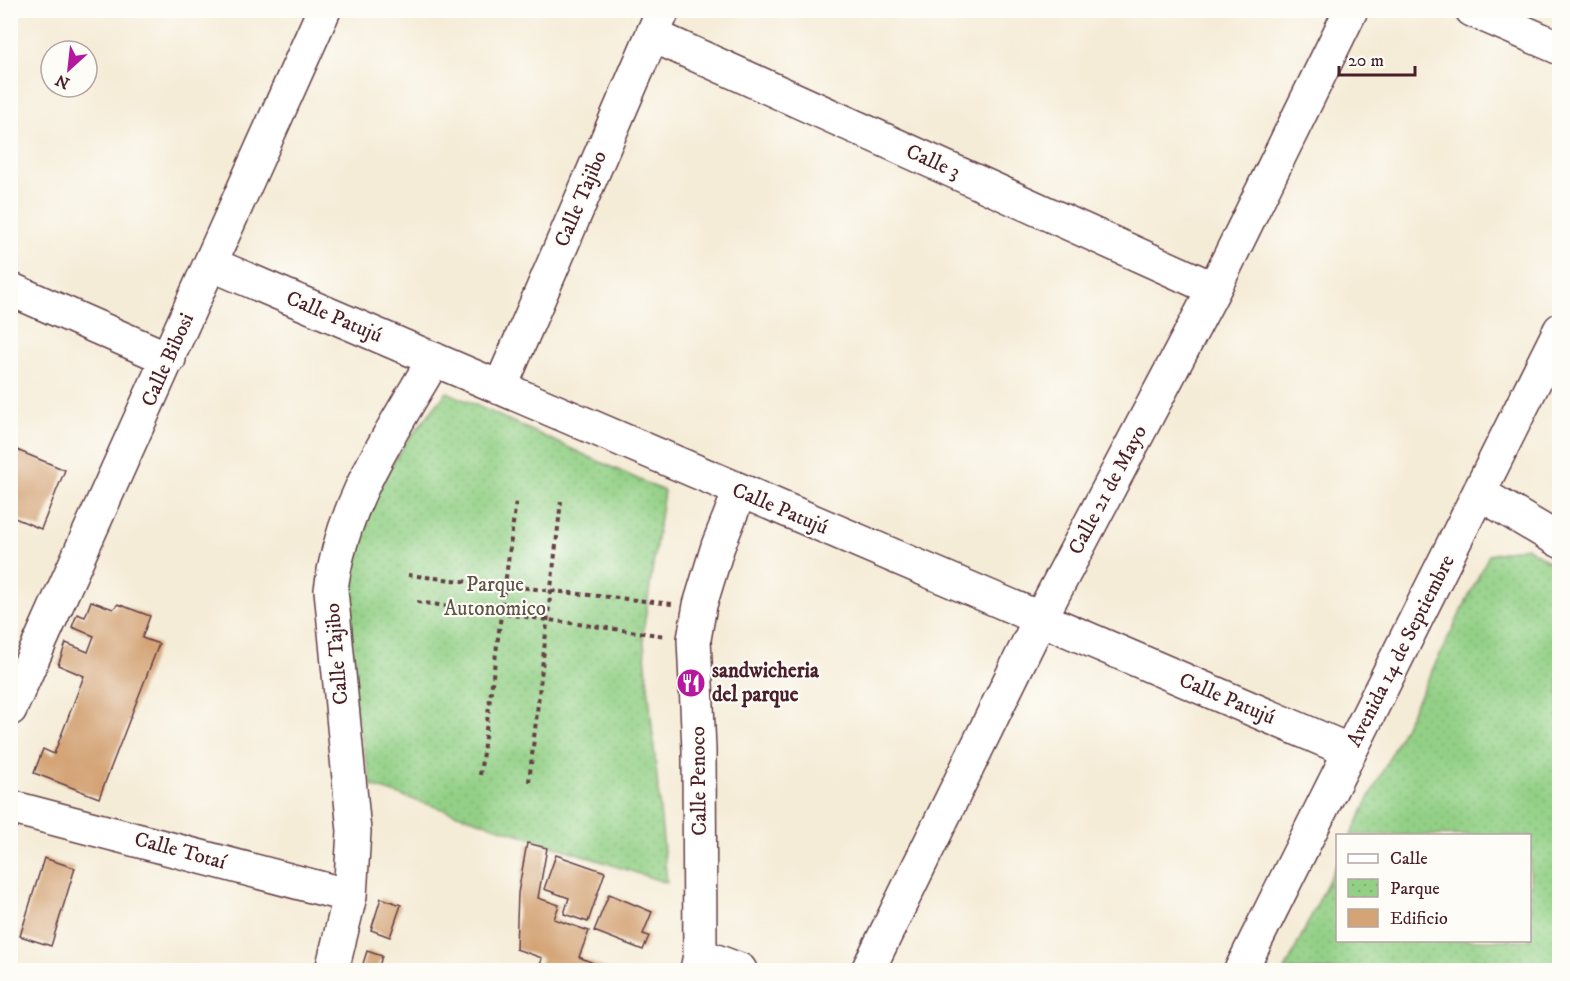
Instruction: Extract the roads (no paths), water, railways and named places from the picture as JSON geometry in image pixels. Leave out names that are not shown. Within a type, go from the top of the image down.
[{"type":"street","name":"Calle Bibosi","points":[[10,709],[324,10]]},
{"type":"street","name":"Calle 21 de Mayo","points":[[868,970],[1041,619],[1214,289],[1351,10]]},
{"type":"street","points":[[1472,10],[1560,48]]},
{"type":"street","name":"Calle 3","points":[[657,22],[1214,289]]},
{"type":"street","name":"Calle Tajibo","points":[[500,388],[657,22]]},
{"type":"street","name":"Calle Patujú","points":[[211,264],[1350,751]]},
{"type":"street","points":[[10,289],[169,358]]},
{"type":"street","name":"Avenida 14 de Septiembre","points":[[1241,970],[1481,494],[1560,330]]},
{"type":"street","name":"Calle Tajibo","points":[[332,970],[350,896],[354,831],[331,590],[334,560],[365,478],[434,359]]},
{"type":"street","name":"Calle Penoco","points":[[699,963],[699,750],[694,639],[700,605],[718,546],[740,491]]},
{"type":"street","points":[[1481,494],[1560,541]]},
{"type":"street","name":"Calle Totaí","points":[[10,807],[350,896]]},
{"type":"street","points":[[699,963],[740,970]]},
{"type":"place","name":"sandwicheria del parque","points":[[691,683]]},
{"type":"park label","name":"Parque Autonomico","points":[[495,597]]}]
